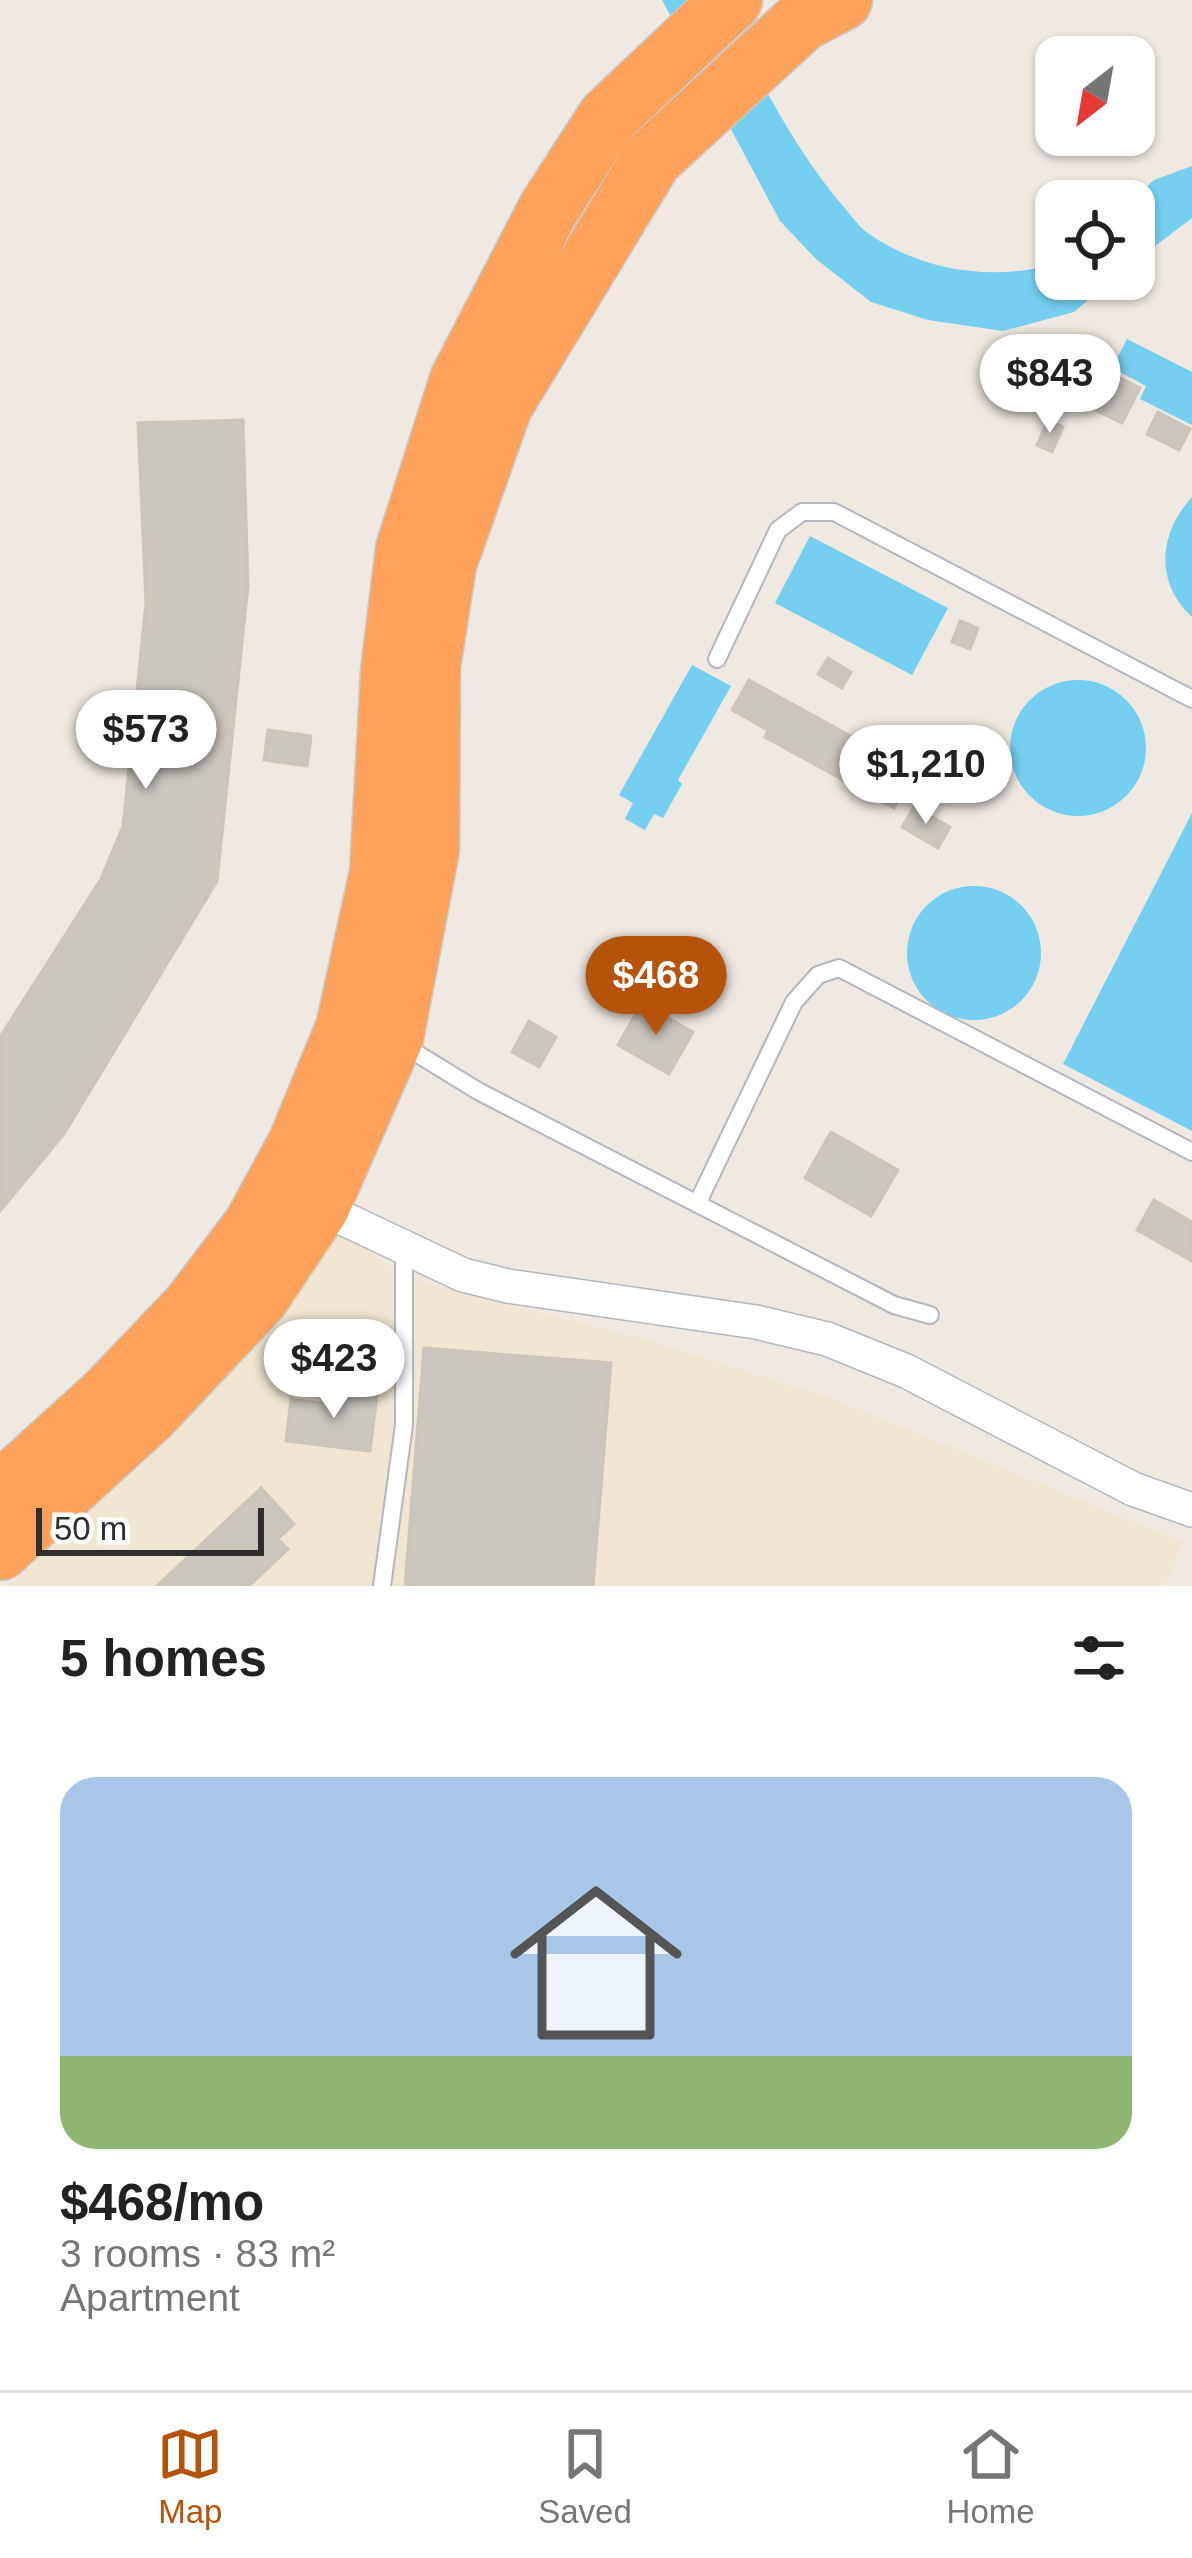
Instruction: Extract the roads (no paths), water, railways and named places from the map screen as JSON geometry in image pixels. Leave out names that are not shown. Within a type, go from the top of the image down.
[{"type":"highway","points":[[0,1493],[108,1395],[192,1307],[254,1225],[298,1144],[346,1028],[380,873],[391,672],[406,549],[460,380],[549,208],[608,117],[732,0]]},
{"type":"highway","points":[[0,1550],[150,1412],[259,1297],[319,1207],[393,1038],[429,849],[430,666],[446,564],[502,406],[652,159],[822,10]]},
{"type":"street","points":[[319,1207],[463,1274],[508,1286],[756,1322],[827,1339],[906,1371],[1133,1489],[1192,1510]]},
{"type":"lane","points":[[717,659],[778,530],[802,512],[834,512],[1192,699]]},
{"type":"lane","points":[[697,1204],[794,1002],[818,975],[839,968],[1192,1151]]},
{"type":"lane","points":[[393,1038],[478,1091],[894,1305],[930,1316]]},
{"type":"lane","points":[[382,1586],[404,1424],[404,1246]]},
{"type":"water","points":[[662,0],[716,0],[807,158],[869,234],[913,257],[960,270],[1035,268],[1035,300],[1088,300],[1074,312],[1003,331],[928,320],[871,302],[816,259],[780,221]]},
{"type":"water","points":[[1192,166],[1192,218],[1155,246],[1155,180]]},
{"type":"water","points":[[1127,339],[1192,372],[1192,425],[1140,399],[1146,386],[1112,368]]},
{"type":"water","points":[[1192,497],[1192,617],[1171,589],[1165,557],[1173,526]]},
{"type":"water","points":[[810,536],[948,608],[912,675],[775,603]]},
{"type":"water","points":[[692,665],[731,686],[678,780],[682,784],[663,818],[654,814],[645,830],[625,819],[633,803],[619,795]]},
{"type":"water","points":[[1078,680],[1104,685],[1126,700],[1141,722],[1146,748],[1141,774],[1126,796],[1104,811],[1078,816],[1052,811],[1030,796],[1015,774],[1010,748],[1015,722],[1030,700],[1052,685]]},
{"type":"water","points":[[1192,813],[1192,1131],[1063,1064]]},
{"type":"water","points":[[974,886],[999,891],[1021,906],[1036,928],[1041,953],[1036,978],[1021,1000],[999,1015],[974,1020],[949,1015],[927,1000],[912,978],[907,953],[912,928],[927,906],[949,891]]}]
